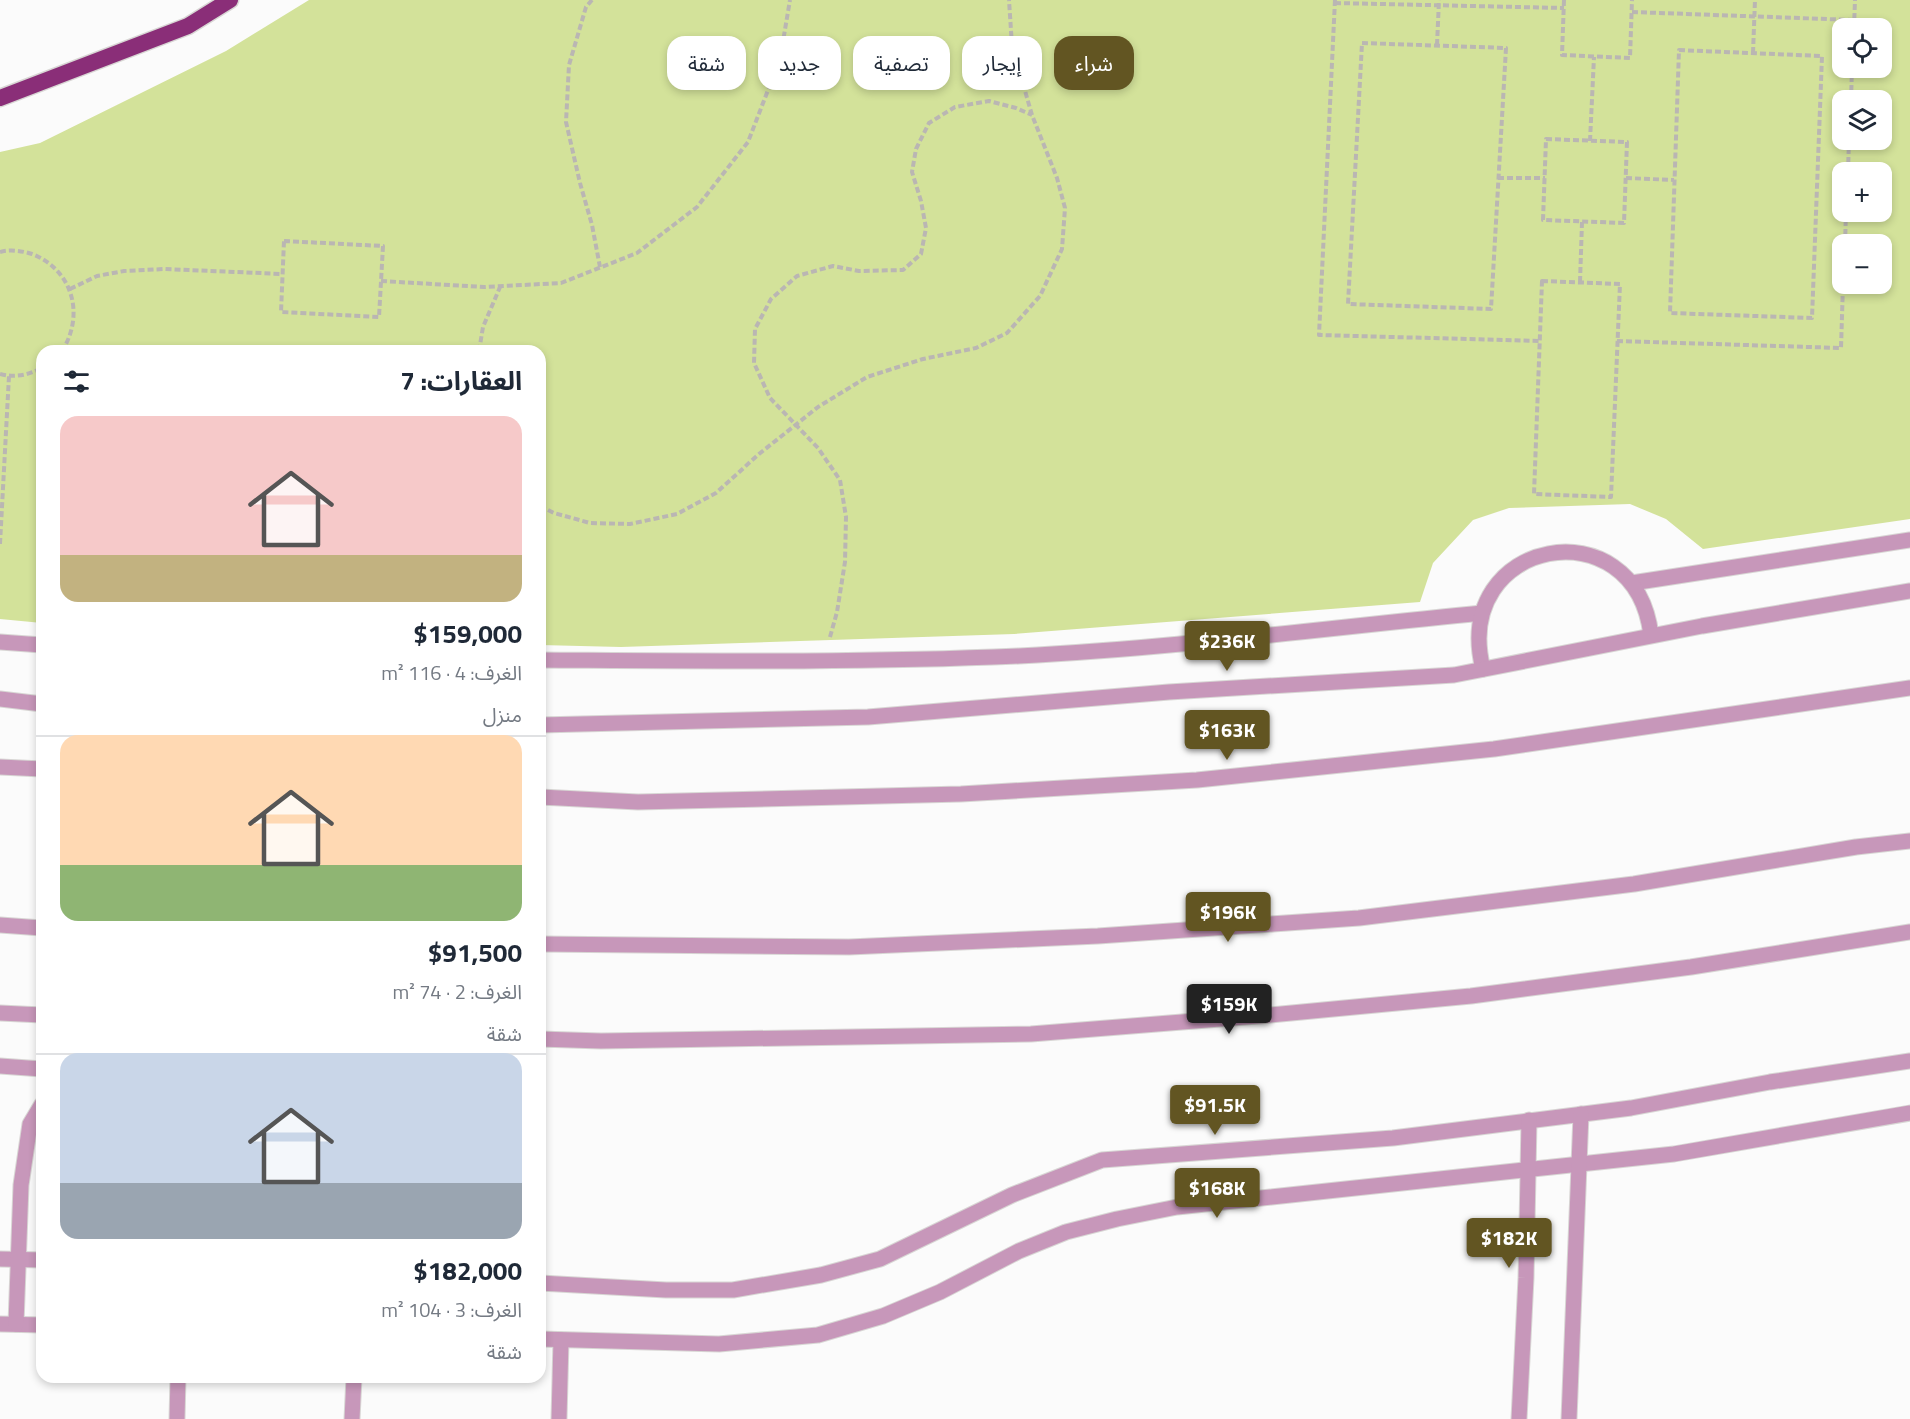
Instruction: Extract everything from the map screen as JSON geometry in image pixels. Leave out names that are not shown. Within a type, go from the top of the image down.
[{"type":"highway","points":[[0,98],[188,26],[230,0]]},
{"type":"street","points":[[1632,583],[1910,540]]},
{"type":"street","points":[[1483,669],[1478,641],[1482,613],[1489,596],[1514,568],[1548,553],[1566,551],[1585,554],[1603,560],[1619,570],[1632,583],[1642,599],[1649,617],[1651,635]]},
{"type":"street","points":[[546,725],[868,717],[1169,692],[1454,675],[1651,635],[1910,591]]},
{"type":"street","points":[[546,660],[824,661],[933,659],[1116,650],[1482,613]]},
{"type":"street","points":[[0,642],[36,645]]},
{"type":"street","points":[[546,797],[638,802],[961,794],[1197,780],[1494,749],[1910,688]]},
{"type":"street","points":[[0,699],[36,703]]},
{"type":"street","points":[[0,767],[36,770]]},
{"type":"street","points":[[546,944],[849,947],[1098,936],[1359,918],[1634,884],[1856,847],[1910,841]]},
{"type":"street","points":[[0,926],[36,928]]},
{"type":"street","points":[[546,1039],[601,1041],[1031,1034],[1471,996],[1691,967],[1910,932]]},
{"type":"street","points":[[0,1013],[36,1015]]},
{"type":"street","points":[[546,1284],[666,1290],[733,1290],[821,1275],[880,1259],[1011,1195],[1102,1160],[1393,1138],[1631,1108],[1770,1082],[1910,1061]]},
{"type":"street","points":[[0,1066],[36,1069]]},
{"type":"street","points":[[546,1339],[719,1344],[818,1335],[883,1316],[940,1292],[1019,1251],[1066,1232],[1117,1219],[1177,1207],[1674,1154],[1910,1113]]},
{"type":"street","points":[[16,1324],[21,1185],[30,1125],[36,1114]]},
{"type":"street","points":[[1569,1419],[1581,1114]]},
{"type":"street","points":[[1519,1419],[1526,1278],[1529,1120]]},
{"type":"street","points":[[0,1259],[36,1260]]},
{"type":"street","points":[[0,1324],[36,1325]]},
{"type":"street","points":[[559,1419],[561,1340]]},
{"type":"street","points":[[177,1419],[178,1383]]},
{"type":"street","points":[[352,1419],[354,1383]]},
{"type":"path","points":[[592,0],[586,7],[569,65],[566,122],[600,267]]},
{"type":"path","points":[[381,281],[484,287],[561,283],[637,253],[697,207],[748,142],[780,59],[790,0]]},
{"type":"path","points":[[546,509],[590,523],[630,524],[677,514],[716,493],[818,407],[867,377],[924,359],[976,348],[1007,333],[1040,296],[1062,249],[1065,208],[1057,178],[1032,115],[1012,46],[1009,0]]},
{"type":"path","points":[[1564,0],[1562,55],[1630,58],[1632,0]]},
{"type":"path","points":[[1753,53],[1755,0]]},
{"type":"path","points":[[1854,18],[1855,0]]},
{"type":"path","points":[[1540,341],[1319,335],[1335,2],[1564,8]]},
{"type":"path","points":[[1437,45],[1439,3]]},
{"type":"path","points":[[1632,12],[1832,19]]},
{"type":"path","points":[[1362,43],[1506,48],[1498,178],[1491,309],[1348,304],[1362,43]]},
{"type":"path","points":[[1679,50],[1822,56],[1812,318],[1670,313],[1674,180],[1679,50]]},
{"type":"path","points":[[1590,141],[1594,57]]},
{"type":"path","points":[[824,661],[838,602],[844,562],[846,517],[840,480],[819,448],[770,398],[754,363],[755,329],[771,299],[797,276],[832,266],[859,271],[903,270],[921,254],[926,228],[912,172],[915,149],[929,123],[955,107],[989,100],[1032,115]]},
{"type":"path","points":[[1546,140],[1627,142],[1626,178],[1624,223],[1543,220],[1546,140]]},
{"type":"path","points":[[1498,178],[1545,178]]},
{"type":"path","points":[[1626,178],[1674,180]]},
{"type":"path","points":[[1580,282],[1582,222]]},
{"type":"path","points":[[284,242],[383,246],[379,317],[281,312],[282,274],[284,242]]},
{"type":"path","points":[[0,252],[25,251],[44,259],[59,272],[70,289],[75,310],[72,330],[65,345]]},
{"type":"path","points":[[70,289],[97,276],[124,271],[165,269],[282,274]]},
{"type":"path","points":[[1542,281],[1620,284],[1611,498],[1534,494],[1540,341],[1542,281]]},
{"type":"path","points":[[480,345],[483,327],[500,286]]},
{"type":"path","points":[[1617,341],[1841,348],[1844,294]]},
{"type":"path","points":[[0,374],[9,376],[30,374],[36,371]]},
{"type":"path","points":[[0,544],[9,376]]},
{"type":"green space","points":[[309,0],[1910,0],[1910,519],[1703,549],[1666,519],[1630,504],[1509,508],[1473,520],[1433,563],[1420,602],[1014,634],[621,647],[546,645],[546,345],[36,345],[36,622],[0,619],[0,152],[40,143],[226,51]]}]
